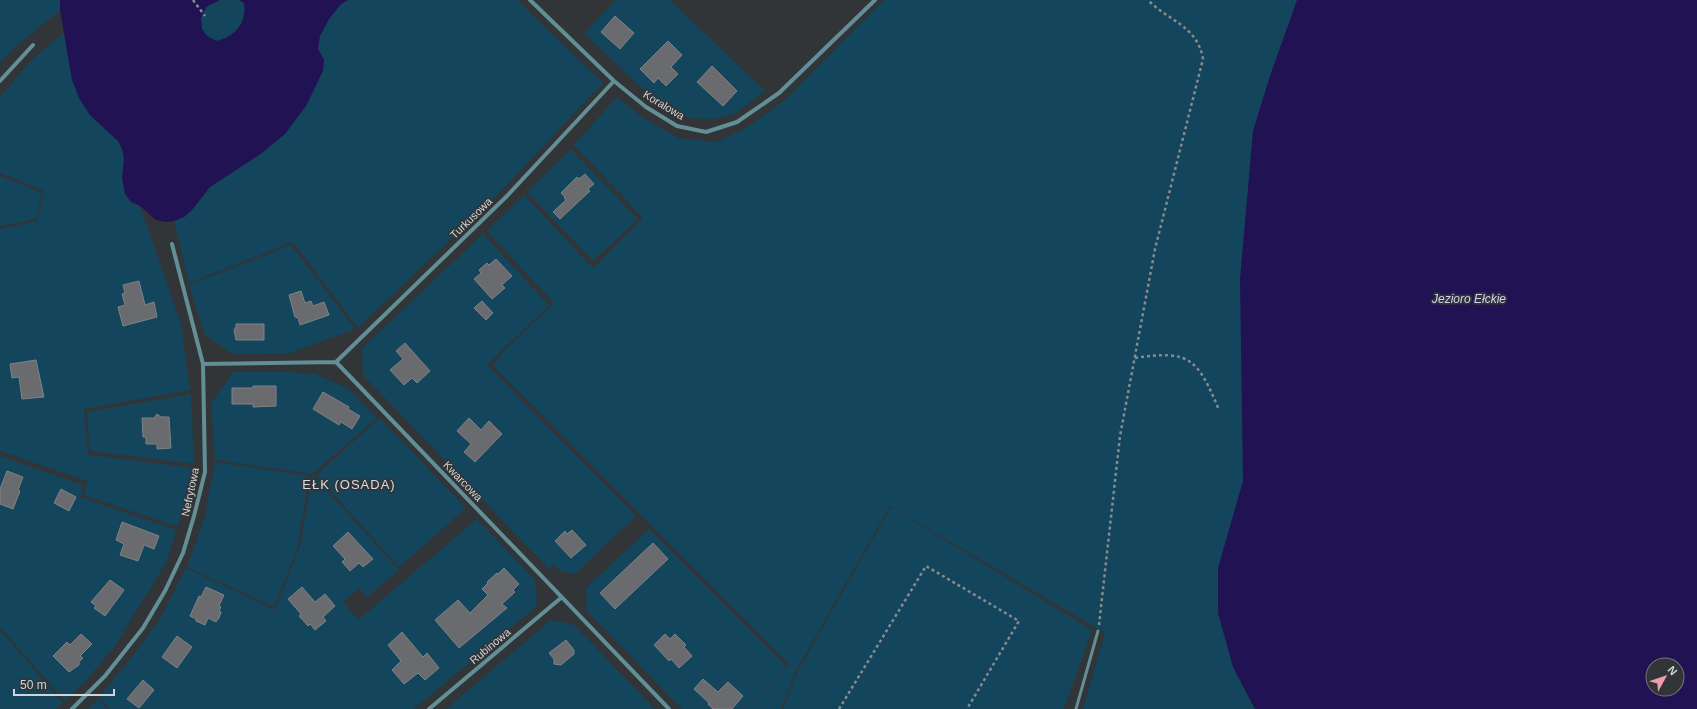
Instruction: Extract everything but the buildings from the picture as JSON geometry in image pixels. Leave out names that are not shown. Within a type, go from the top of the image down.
[{"type":"street","name":"Koralowa","points":[[530,0],[614,81],[646,107],[677,126],[706,132],[737,122],[780,93],[875,0]]},
{"type":"street","points":[[0,80],[33,45]]},
{"type":"street","name":"Turkusowa","points":[[336,362],[506,196],[614,81]]},
{"type":"street","name":"Nefrytowa","points":[[72,709],[106,676],[143,628],[165,591],[183,553],[205,472],[203,364],[172,244]]},
{"type":"street","points":[[203,364],[336,362]]},
{"type":"street","name":"Kwarcowa","points":[[336,362],[669,709]]},
{"type":"street","name":"Rubinowa","points":[[430,709],[562,597]]},
{"type":"lane","points":[[1076,709],[1098,631]]},
{"type":"path","points":[[193,0],[205,16]]},
{"type":"path","points":[[1098,631],[1120,436],[1155,249],[1203,59],[1201,47],[1185,28],[1148,0]]},
{"type":"path","points":[[1135,358],[1159,354],[1185,358],[1194,364],[1206,379],[1219,410]]},
{"type":"path","points":[[839,709],[926,566],[1019,621],[967,709]]},
{"type":"shaded area","points":[[0,0],[60,0],[60,10],[13,49],[0,63]]},
{"type":"shaded area","points":[[220,0],[239,0],[244,3],[244,17],[234,32],[223,39],[216,41],[207,36],[202,29],[201,18],[206,7]]},
{"type":"shaded area","points":[[348,0],[517,0],[603,83],[501,191],[358,328],[293,242],[189,283],[174,221],[184,217],[192,210],[210,187],[262,153],[324,60],[318,49],[320,35],[327,21]]},
{"type":"shaded area","points":[[616,0],[670,0],[765,91],[735,114],[712,119],[689,118],[655,101],[584,33]]},
{"type":"shaded area","points":[[884,0],[1315,0],[1256,291],[1233,667],[1255,709],[1083,709],[1105,633],[890,506],[796,671],[781,709],[744,709],[789,664],[493,366],[504,351],[554,303],[487,231],[524,195],[593,268],[643,218],[574,145],[617,97],[642,117],[678,138],[717,142],[744,129],[785,100]]},
{"type":"shaded area","points":[[64,32],[72,80],[90,115],[118,141],[122,149],[124,158],[122,178],[131,202],[140,206],[181,324],[190,390],[84,409],[88,455],[194,468],[178,527],[84,495],[87,481],[0,451],[0,229],[37,221],[44,191],[0,173],[0,97],[30,62]]},
{"type":"shaded area","points":[[571,149],[638,219],[593,261],[527,192]]},
{"type":"shaded area","points":[[0,176],[42,193],[36,219],[0,226]]},
{"type":"shaded area","points":[[483,234],[549,305],[487,365],[636,516],[575,574],[560,571],[554,564],[549,569],[363,375],[362,348]]},
{"type":"shaded area","points":[[291,245],[355,329],[290,353],[233,354],[205,335],[189,285]]},
{"type":"shaded area","points":[[233,372],[290,372],[315,374],[349,389],[377,418],[312,474],[215,460],[211,403]]},
{"type":"shaded area","points":[[191,394],[194,464],[90,451],[87,412]]},
{"type":"shaded area","points":[[380,418],[466,508],[399,567],[316,475]]},
{"type":"shaded area","points":[[0,456],[83,485],[80,497],[176,530],[167,561],[114,647],[85,682],[65,701],[0,627]]},
{"type":"shaded area","points":[[215,462],[309,476],[297,549],[274,607],[187,567],[205,517]]},
{"type":"shaded area","points":[[312,474],[399,570],[367,597],[359,588],[343,602],[358,620],[477,519],[535,580],[537,606],[414,709],[110,709],[99,697],[132,657],[162,616],[186,568],[275,610],[300,546]]},
{"type":"shaded area","points":[[891,507],[1092,630],[1064,709],[783,709],[796,675]]},
{"type":"shaded area","points":[[649,529],[786,666],[743,709],[682,709],[587,611],[586,588]]},
{"type":"shaded area","points":[[551,620],[574,625],[655,709],[446,709]]},
{"type":"shaded area","points":[[0,630],[63,703],[55,709],[0,709]]},
{"type":"shaded area","points":[[98,699],[107,709],[88,709]]},
{"type":"water","points":[[60,0],[220,0],[206,7],[201,18],[202,29],[207,36],[216,41],[229,36],[241,23],[244,17],[244,3],[239,0],[348,0],[341,4],[329,19],[320,36],[318,49],[324,60],[323,71],[306,106],[285,134],[262,153],[210,187],[192,210],[184,217],[174,221],[165,222],[156,220],[140,206],[131,202],[125,194],[122,178],[124,158],[122,149],[118,141],[90,115],[80,100],[72,80],[60,10]]},
{"type":"water","name":"Jezioro Ełckie","points":[[1297,0],[1697,0],[1697,709],[1255,709],[1233,667],[1218,613],[1218,568],[1243,481],[1240,279],[1253,131],[1270,76]]},
{"type":"district","name":"EŁK (OSADA)","points":[[349,484]]}]
